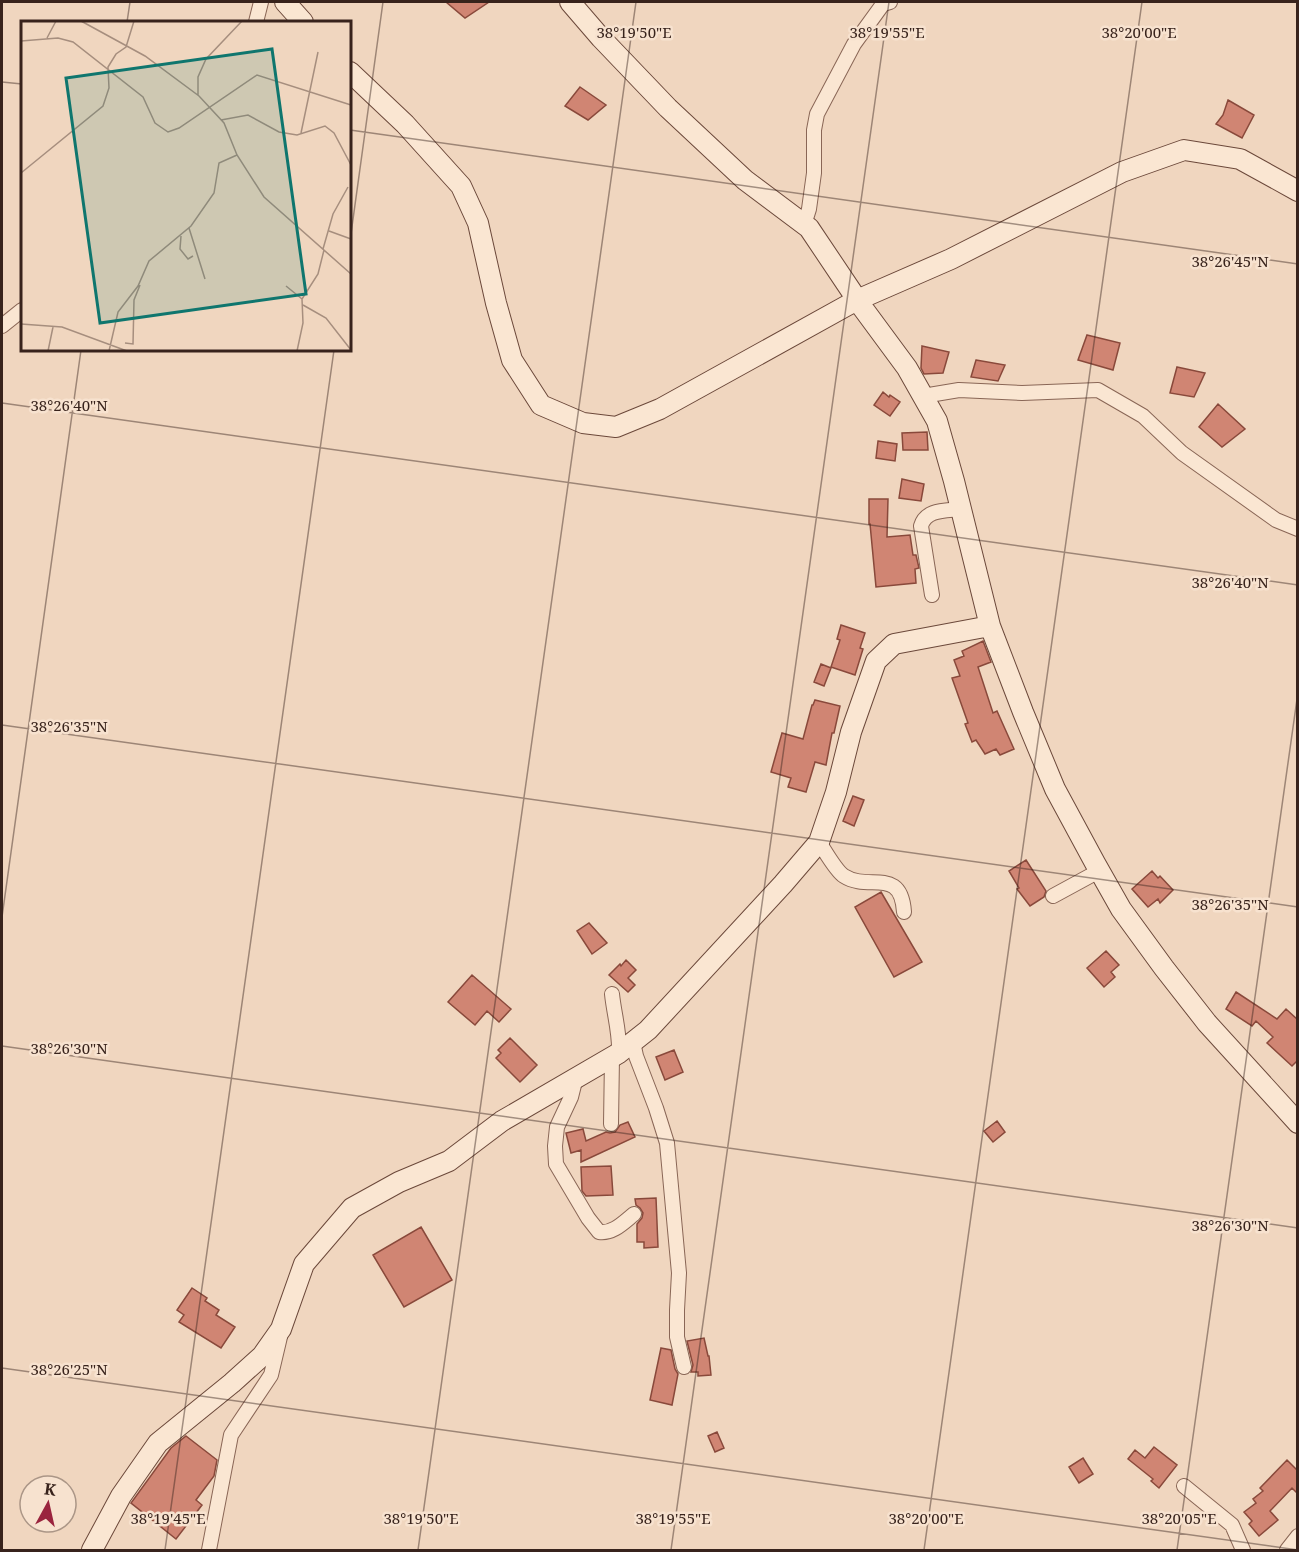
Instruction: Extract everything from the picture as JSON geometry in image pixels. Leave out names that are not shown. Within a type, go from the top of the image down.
[{"type":"street","points":[[256,21],[261,2]]},
{"type":"street","points":[[285,2],[302,21]]},
{"type":"street","points":[[570,2],[601,38],[676,116],[745,180],[809,228],[857,300],[907,368],[937,420],[990,626],[1055,789],[1121,909],[1207,1023],[1298,1123]]},
{"type":"street","points":[[804,225],[809,209],[814,173],[814,130],[817,114],[854,44],[883,4],[890,2]]},
{"type":"street","points":[[351,73],[405,124],[461,186],[478,223],[512,360],[541,405],[583,423],[616,428],[660,409],[857,300],[951,259],[1122,172],[1184,150],[1240,159],[1298,191]]},
{"type":"street","points":[[2,326],[21,311]]},
{"type":"street","points":[[923,396],[959,390],[1022,393],[1098,390],[1143,416],[1182,453],[1276,520],[1298,529]]},
{"type":"street","points":[[932,595],[921,526],[923,518],[929,514],[961,509]]},
{"type":"street","points":[[209,1551],[231,1434],[271,1375],[282,1329],[304,1264],[352,1208],[399,1182],[449,1161],[502,1121],[621,1051],[648,1030],[819,842],[836,792],[850,732],[876,661],[894,644],[990,626]]},
{"type":"street","points":[[819,842],[842,875],[856,881],[892,885],[901,892],[904,912]]},
{"type":"street","points":[[1053,896],[1099,871]]},
{"type":"street","points":[[611,1124],[621,1051],[612,994]]},
{"type":"street","points":[[621,1051],[636,1056],[667,1143],[679,1273],[676,1310],[677,1337],[684,1367]]},
{"type":"street","points":[[576,1077],[571,1097],[557,1127],[556,1164],[598,1232],[605,1233],[634,1214]]},
{"type":"street","points":[[92,1551],[121,1496],[158,1443],[262,1356],[282,1329]]},
{"type":"street","points":[[1184,1486],[1232,1525],[1243,1551]]},
{"type":"street","points":[[1287,1551],[1298,1536]]},
{"type":"building","points":[[446,2],[489,2],[465,18]]},
{"type":"building","points":[[580,87],[606,105],[588,120],[565,106]]},
{"type":"building","points":[[1228,100],[1254,115],[1242,138],[1216,124],[1223,115]]},
{"type":"building","points":[[1087,335],[1120,343],[1113,370],[1078,360]]},
{"type":"building","points":[[922,346],[949,352],[943,373],[924,374],[921,368]]},
{"type":"building","points":[[976,360],[1005,365],[998,381],[971,377]]},
{"type":"building","points":[[1177,367],[1205,373],[1194,397],[1170,393]]},
{"type":"building","points":[[883,392],[900,402],[890,416],[874,405]]},
{"type":"building","points":[[1218,404],[1245,429],[1222,447],[1199,427]]},
{"type":"building","points":[[927,432],[928,450],[903,450],[902,433]]},
{"type":"building","points":[[878,441],[897,444],[895,461],[876,458]]},
{"type":"building","points":[[902,479],[924,484],[921,501],[899,498]]},
{"type":"building","points":[[869,499],[888,499],[887,537],[910,535],[913,555],[916,555],[919,568],[915,569],[916,583],[876,587],[869,524]]},
{"type":"building","points":[[841,625],[865,633],[855,675],[831,667],[840,640],[837,639]]},
{"type":"building","points":[[983,641],[991,662],[978,667],[993,713],[997,711],[1014,749],[1000,755],[996,749],[985,754],[976,740],[972,742],[965,724],[968,723],[952,678],[960,676],[954,660],[964,656],[962,651]]},
{"type":"building","points":[[821,664],[831,668],[824,686],[814,682]]},
{"type":"building","points":[[815,700],[840,706],[826,765],[815,762],[806,792],[788,787],[791,778],[771,772],[782,733],[803,739]]},
{"type":"building","points":[[853,796],[864,800],[854,826],[843,821]]},
{"type":"building","points":[[1026,860],[1046,891],[1044,897],[1030,906],[1017,889],[1019,888],[1009,871]]},
{"type":"building","points":[[1152,871],[1173,890],[1160,903],[1158,899],[1148,907],[1132,889]]},
{"type":"building","points":[[881,892],[922,962],[894,977],[855,907]]},
{"type":"building","points":[[589,923],[607,943],[592,954],[577,931]]},
{"type":"building","points":[[1106,951],[1119,965],[1111,972],[1115,977],[1104,987],[1087,968]]},
{"type":"building","points":[[626,960],[636,970],[628,978],[635,985],[628,992],[609,975]]},
{"type":"building","points":[[472,975],[511,1009],[499,1022],[487,1011],[475,1025],[448,1002]]},
{"type":"building","points":[[1236,992],[1277,1019],[1286,1009],[1298,1020],[1298,1060],[1292,1066],[1267,1043],[1273,1037],[1256,1021],[1252,1026],[1226,1009]]},
{"type":"building","points":[[510,1038],[537,1065],[520,1082],[496,1058],[501,1053],[498,1050]]},
{"type":"building","points":[[674,1050],[683,1072],[665,1080],[656,1057]]},
{"type":"building","points":[[997,1121],[1005,1132],[993,1142],[984,1131]]},
{"type":"building","points":[[628,1122],[635,1137],[581,1162],[581,1150],[571,1153],[566,1133],[583,1129],[586,1141],[606,1132],[615,1132],[620,1125]]},
{"type":"building","points":[[611,1166],[613,1195],[586,1196],[582,1191],[581,1167]]},
{"type":"building","points":[[656,1198],[658,1247],[644,1248],[644,1242],[637,1242],[637,1224],[643,1213],[636,1205],[635,1199]]},
{"type":"building","points":[[421,1227],[452,1280],[404,1307],[373,1255]]},
{"type":"building","points":[[192,1288],[207,1298],[205,1301],[219,1310],[216,1315],[235,1327],[221,1348],[179,1322],[184,1315],[177,1310]]},
{"type":"building","points":[[704,1338],[711,1375],[698,1376],[698,1372],[691,1372],[693,1365],[687,1341]]},
{"type":"building","points":[[661,1348],[671,1350],[678,1374],[672,1405],[650,1400]]},
{"type":"building","points":[[717,1432],[724,1448],[715,1452],[708,1436]]},
{"type":"building","points":[[186,1436],[217,1460],[214,1476],[196,1500],[202,1505],[176,1539],[131,1503],[171,1448]]},
{"type":"building","points":[[1154,1447],[1177,1465],[1159,1488],[1151,1481],[1153,1479],[1128,1459],[1135,1450],[1145,1458]]},
{"type":"building","points":[[1083,1458],[1093,1474],[1079,1483],[1069,1467]]},
{"type":"building","points":[[1287,1460],[1298,1471],[1298,1494],[1292,1488],[1270,1511],[1278,1520],[1259,1536],[1249,1524],[1252,1521],[1244,1512],[1256,1503],[1253,1499],[1263,1491],[1260,1488]]}]
